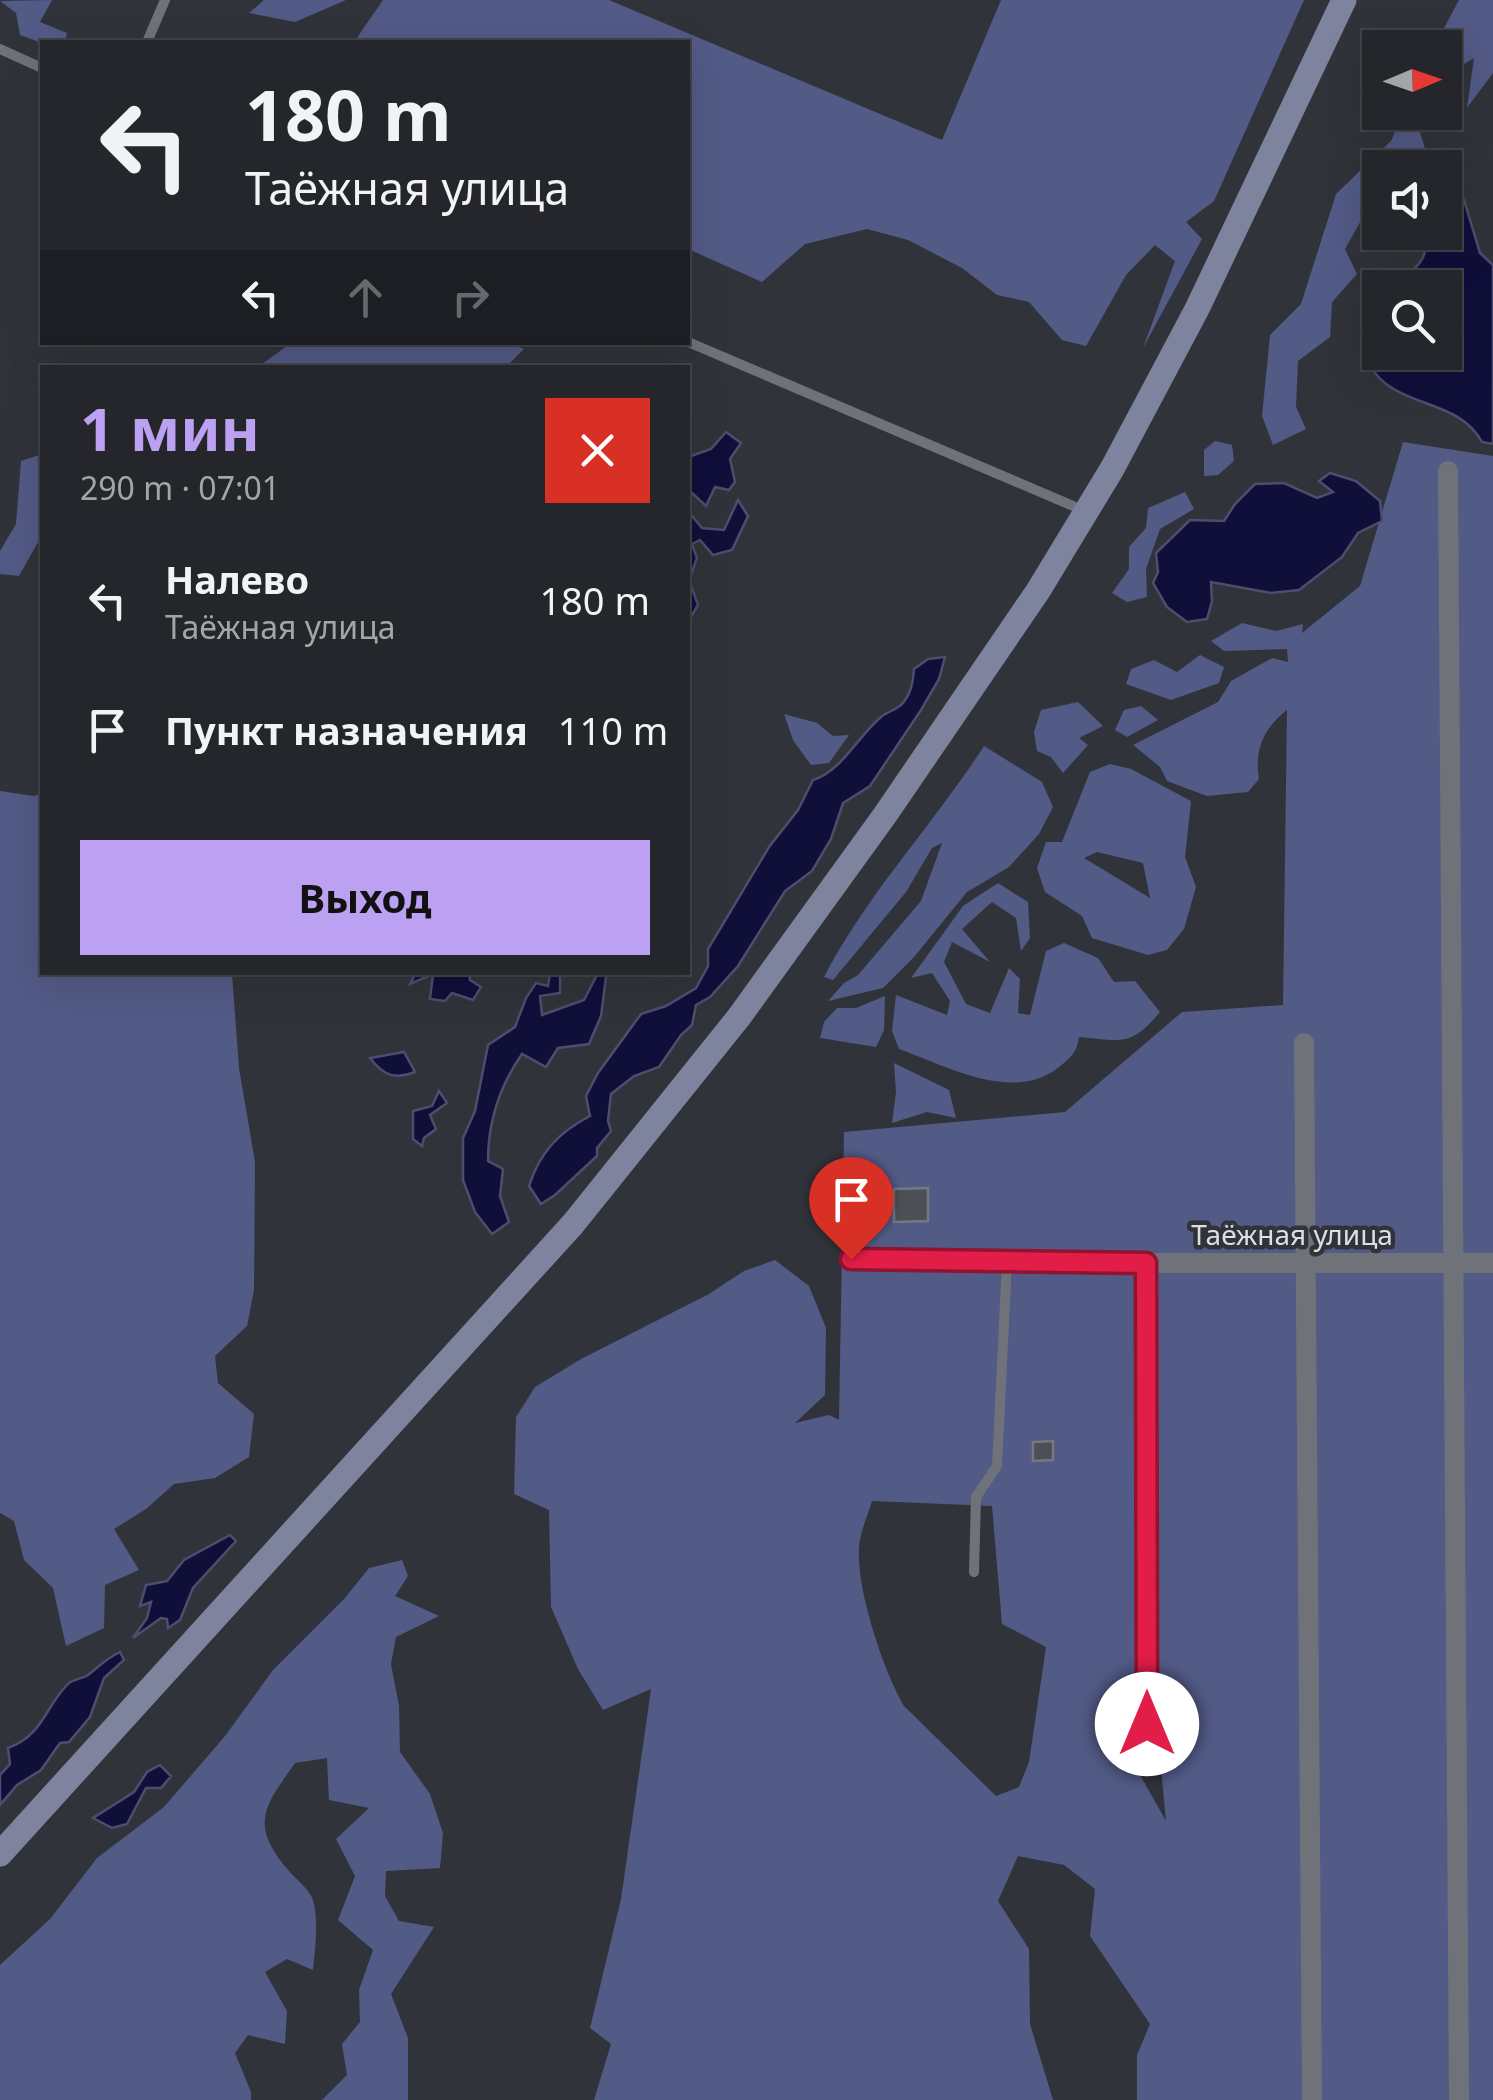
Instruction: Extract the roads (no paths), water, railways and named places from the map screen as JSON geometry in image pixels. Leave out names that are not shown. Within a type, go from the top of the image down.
[{"type":"main road","points":[[0,1854],[573,1224],[739,1017],[829,893],[1027,606],[1086,512],[1197,310],[1344,0]]},
{"type":"street","points":[[1448,471],[1458,2100]]},
{"type":"street","points":[[1304,1043],[1312,2100]]},
{"type":"street","name":"Таёжная улица","points":[[851,1259],[1493,1263]]},
{"type":"street","points":[[1146,1263],[1147,1724]]},
{"type":"lane","points":[[148,40],[165,0]]},
{"type":"lane","points":[[0,49],[40,67]]},
{"type":"lane","points":[[690,343],[1086,512]]},
{"type":"lane","points":[[974,1572],[976,1497],[997,1466],[1007,1262]]}]
